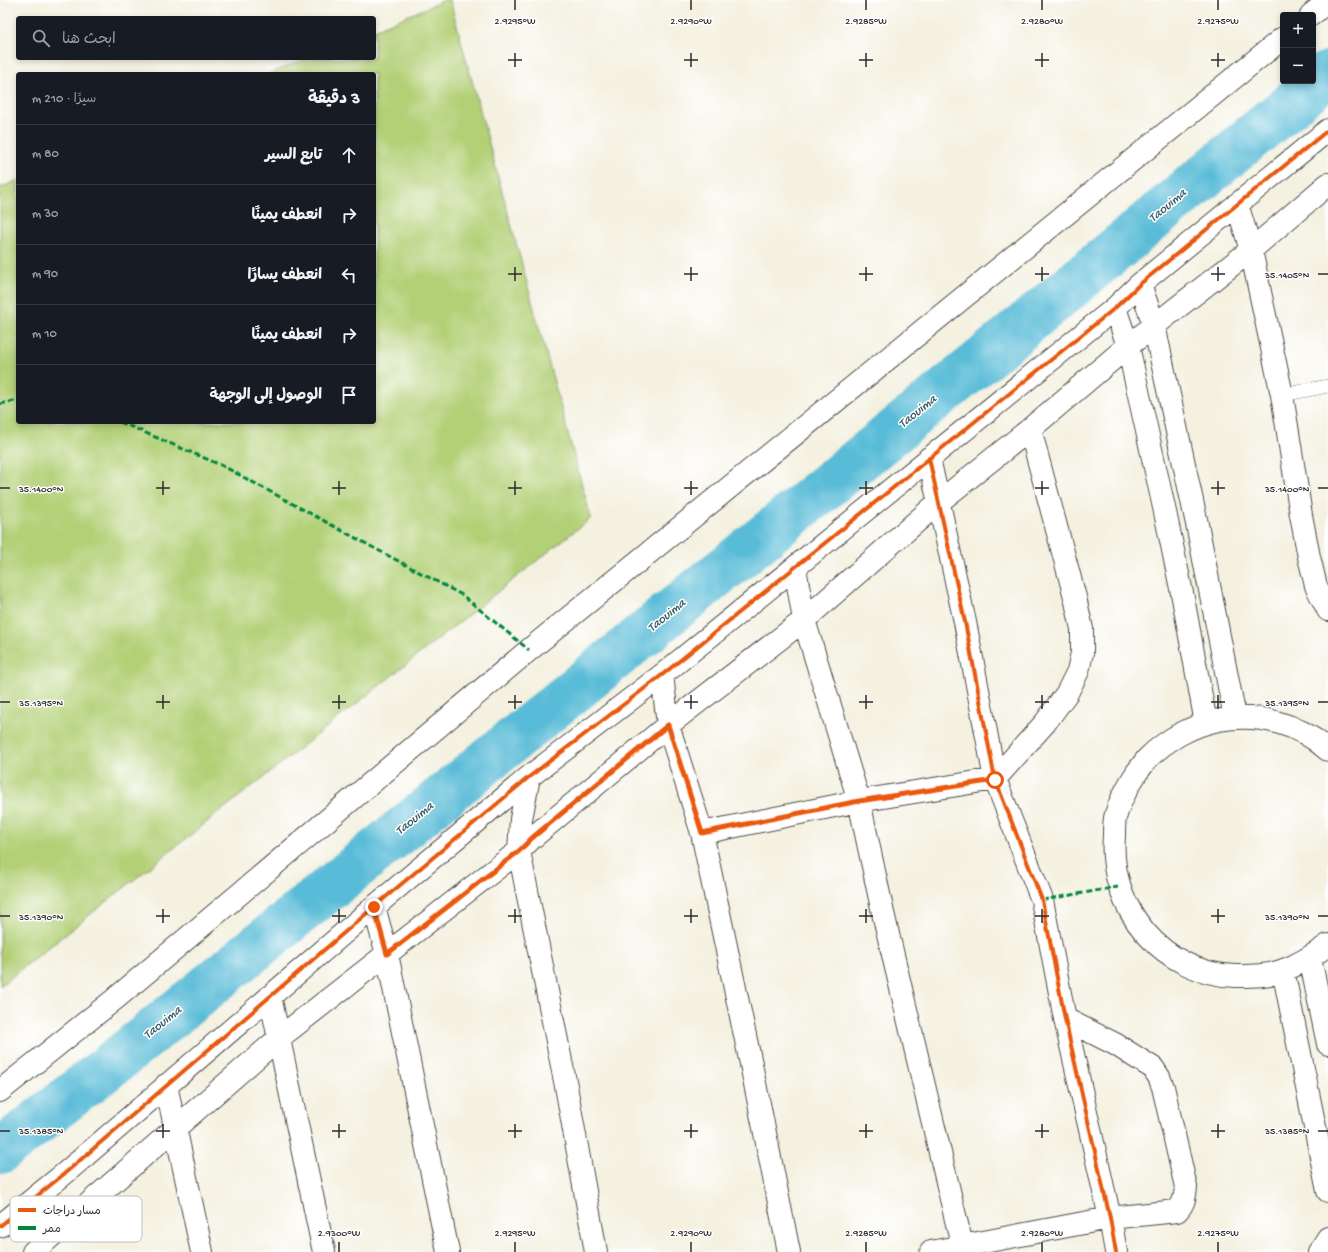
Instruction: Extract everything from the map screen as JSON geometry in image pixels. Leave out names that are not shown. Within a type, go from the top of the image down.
[{"type":"street","points":[[1315,12],[1328,1]]},
{"type":"street","points":[[0,1091],[115,999],[529,650],[1280,40]]},
{"type":"street","points":[[37,1196],[374,907],[530,777],[662,675],[795,568],[1115,308],[1140,284],[1328,130]]},
{"type":"street","points":[[98,1196],[279,1038],[519,851],[532,838],[668,725],[804,620],[939,502],[1030,429],[1154,325],[1251,250],[1328,184]]},
{"type":"street","points":[[1237,204],[1251,250],[1282,395],[1309,557],[1316,586],[1328,610]]},
{"type":"street","points":[[1140,284],[1154,325],[1195,516],[1235,717]]},
{"type":"street","points":[[1115,308],[1128,346],[1165,512],[1183,598],[1206,723]]},
{"type":"street","points":[[702,833],[859,801],[995,780],[1045,723],[1067,693],[1078,671],[1082,653],[1082,629],[1075,597],[1030,429]]},
{"type":"street","points":[[929,458],[965,622],[995,780],[1042,900],[1065,1019],[1110,1218],[1116,1252]]},
{"type":"street","points":[[795,568],[804,620],[859,801],[883,913],[962,1245]]},
{"type":"street","points":[[662,675],[668,725],[702,833],[749,1051],[789,1252]]},
{"type":"street","points":[[1328,750],[1318,741],[1292,727],[1264,719],[1235,717],[1206,723],[1174,737],[1147,758],[1127,786],[1115,818],[1112,853],[1118,886],[1130,914],[1148,937],[1171,955],[1197,969],[1225,976],[1255,976],[1283,970],[1310,958],[1328,944]]},
{"type":"street","points":[[530,777],[521,819],[519,851],[566,1086],[596,1252]]},
{"type":"street","points":[[374,907],[387,954],[448,1252]]},
{"type":"street","points":[[1310,958],[1328,1044]]},
{"type":"street","points":[[1283,970],[1328,1191]]},
{"type":"street","points":[[270,996],[324,1252]]},
{"type":"street","points":[[931,1252],[1110,1218],[1177,1211],[1182,1205],[1186,1187],[1163,1087],[1153,1068],[1115,1044],[1065,1019]]},
{"type":"street","points":[[166,1085],[202,1252]]},
{"type":"street","points":[[0,1226],[10,1218]]},
{"type":"street","points":[[1320,1252],[1328,1238]]},
{"type":"street","points":[[33,1252],[45,1242]]},
{"type":"lane","points":[[1282,395],[1328,386]]},
{"type":"green space","points":[[445,0],[450,0],[591,518],[0,986],[0,188],[16,181],[16,424],[376,424],[376,72],[274,72],[302,60],[376,60],[376,29]]},
{"type":"waterway","name":"Taouima","points":[[0,1151],[121,1057],[958,380],[1328,74]]},
{"type":"marked path","points":[[0,404],[16,400]]},
{"type":"marked path","points":[[125,424],[223,466],[462,595],[529,650]]},
{"type":"marked path","points":[[1042,900],[1118,887]]},
{"type":"cycle path","points":[[37,1196],[374,907],[529,777],[662,675],[1115,308],[1140,284],[1328,130]]},
{"type":"cycle path","points":[[929,458],[965,622],[995,779],[1042,900],[1065,1019],[1110,1218],[1116,1252]]},
{"type":"cycle path","points":[[0,1226],[10,1218]]},
{"type":"route","points":[[374,907],[387,954],[519,851],[532,838],[668,725],[702,833],[859,801],[995,780]]}]
